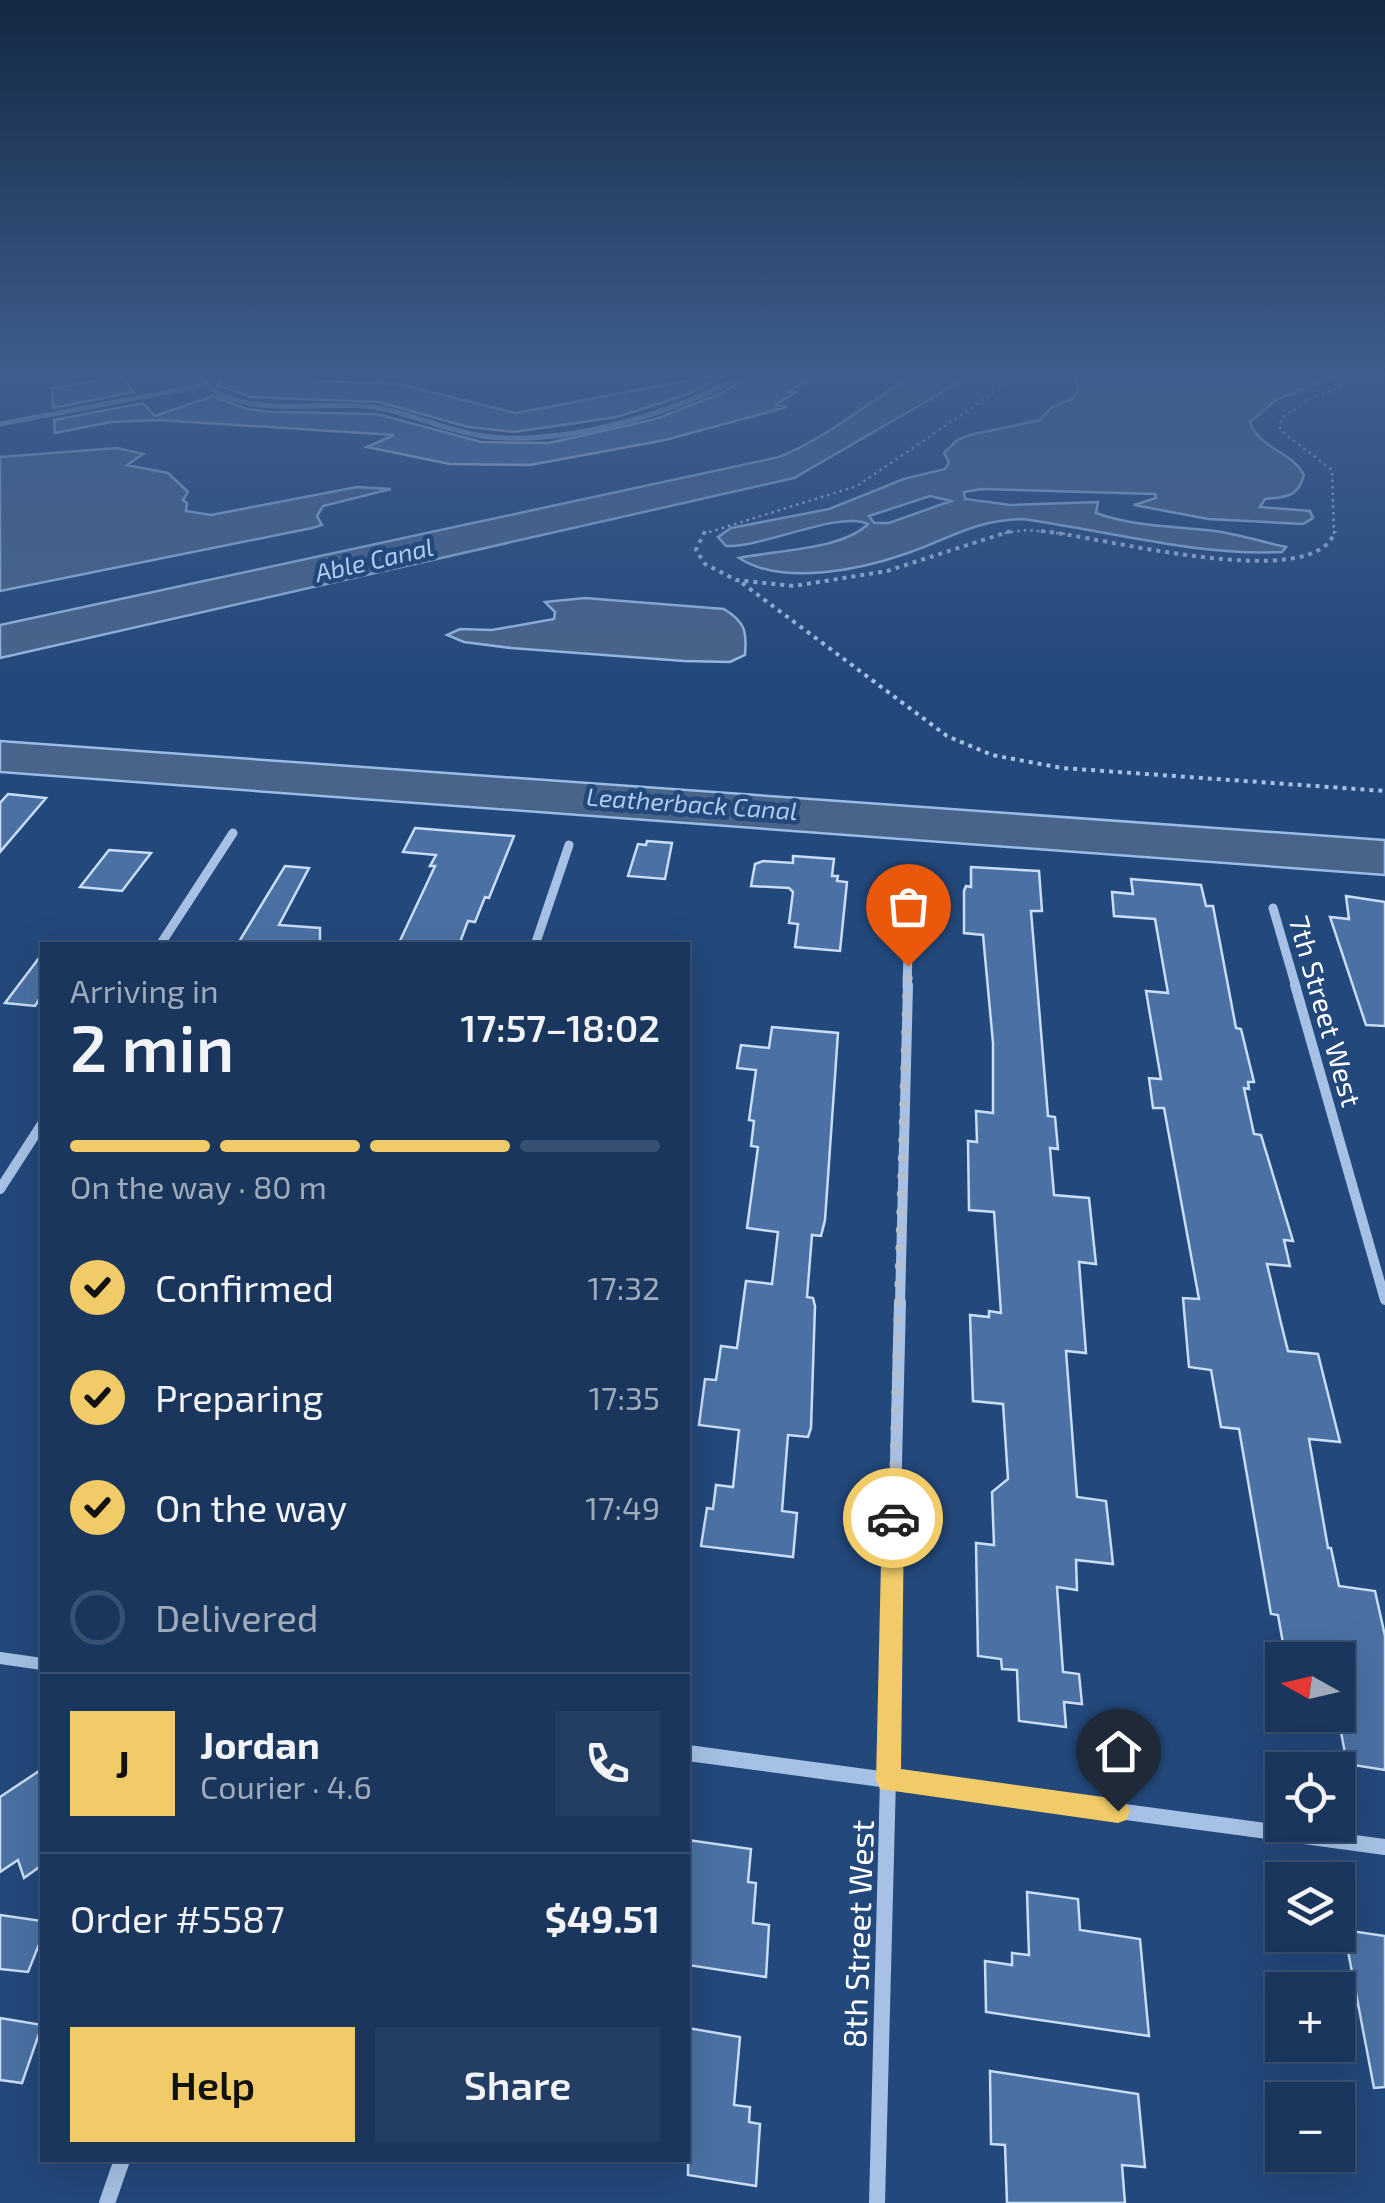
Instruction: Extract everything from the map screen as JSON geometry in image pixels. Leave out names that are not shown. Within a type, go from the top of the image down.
[{"type":"street","points":[[162,942],[233,834]]},
{"type":"street","points":[[536,942],[569,845]]},
{"type":"street","name":"8th Street West","points":[[877,2203],[910,887]]},
{"type":"street","name":"7th Street West","points":[[1273,908],[1385,1300]]},
{"type":"street","points":[[0,1189],[40,1127]]},
{"type":"street","points":[[0,1658],[40,1664]]},
{"type":"street","points":[[690,1752],[1385,1847]]},
{"type":"street","points":[[107,2203],[121,2162]]},
{"type":"path","points":[[873,475],[857,486],[707,529],[697,538],[694,552],[698,560],[736,580],[947,736],[992,755],[1062,768],[1385,791]]},
{"type":"path","points":[[736,580],[785,586],[844,579],[907,565],[987,536],[1023,530],[1212,557],[1296,561],[1333,541],[1338,530],[1333,475]]},
{"type":"water","points":[[0,475],[170,475],[188,492],[183,500],[187,503],[186,511],[211,515],[357,487],[391,489],[323,506],[317,516],[322,525],[312,528],[0,591]]},
{"type":"water","name":"Able Canal","points":[[696,475],[800,475],[0,658],[0,625]]},
{"type":"water","points":[[921,475],[1304,475],[1295,492],[1265,499],[1260,507],[1310,511],[1313,518],[1303,524],[1208,519],[1134,505],[1156,498],[1155,494],[981,489],[964,492],[965,499],[1011,505],[1098,502],[1096,513],[1111,518],[1224,532],[1286,547],[1282,552],[1217,550],[1023,519],[976,527],[866,565],[798,573],[757,567],[739,558],[825,544],[856,533],[868,524],[855,521],[820,525],[741,545],[726,546],[718,537],[731,528],[829,509]],"holes":[[[930,496],[951,501],[889,523],[874,523],[869,516]]]},
{"type":"water","points":[[585,598],[724,609],[743,628],[745,655],[730,662],[684,661],[511,648],[464,642],[447,635],[460,629],[492,630],[554,619],[555,612],[545,602]]},
{"type":"water","name":"Leatherback Canal","points":[[0,741],[1385,840],[1385,875],[0,772]]},
{"type":"building","points":[[8,794],[46,798],[0,852],[0,803]]},
{"type":"building","points":[[415,828],[514,836],[489,898],[485,897],[475,922],[468,921],[460,942],[399,942],[435,866],[430,866],[436,855],[403,852]]},
{"type":"building","points":[[647,841],[672,843],[665,879],[628,876],[638,844],[646,845]]},
{"type":"building","points":[[109,850],[151,853],[122,891],[80,887]]},
{"type":"building","points":[[793,856],[834,859],[832,876],[847,882],[840,951],[795,947],[798,924],[789,923],[793,892],[789,888],[751,886],[755,864],[793,863]]},
{"type":"building","points":[[285,866],[309,868],[279,925],[320,928],[320,942],[239,942]]},
{"type":"building","points":[[971,867],[1039,871],[1042,911],[1031,911],[1048,1116],[1055,1117],[1058,1149],[1050,1148],[1054,1195],[1089,1198],[1096,1264],[1079,1262],[1086,1353],[1066,1351],[1077,1497],[1106,1501],[1113,1564],[1076,1560],[1077,1590],[1057,1587],[1063,1672],[1079,1674],[1082,1704],[1064,1702],[1066,1727],[1019,1721],[1017,1670],[1002,1669],[1001,1659],[978,1656],[976,1543],[994,1545],[992,1492],[1008,1479],[1003,1404],[973,1401],[970,1315],[989,1317],[989,1311],[1001,1313],[994,1212],[969,1210],[968,1141],[977,1142],[976,1111],[993,1113],[993,1043],[983,935],[964,933],[964,891],[966,886],[971,887]]},
{"type":"building","points":[[1131,879],[1201,885],[1206,906],[1213,906],[1236,1028],[1241,1029],[1254,1082],[1248,1082],[1249,1089],[1244,1088],[1254,1134],[1261,1135],[1293,1241],[1284,1240],[1290,1266],[1267,1264],[1288,1351],[1318,1354],[1340,1442],[1309,1439],[1328,1548],[1339,1586],[1375,1591],[1385,1636],[1385,1770],[1355,1765],[1355,1752],[1345,1752],[1341,1732],[1355,1732],[1355,1642],[1283,1642],[1278,1615],[1271,1614],[1239,1429],[1221,1427],[1211,1370],[1189,1367],[1183,1298],[1199,1299],[1164,1108],[1153,1108],[1149,1078],[1161,1079],[1146,991],[1168,993],[1155,919],[1114,916],[1112,892],[1133,894]]},
{"type":"building","points":[[1346,896],[1385,902],[1385,1026],[1366,1025],[1330,917],[1349,919]]},
{"type":"building","points":[[40,957],[40,998],[35,1006],[5,1003]]},
{"type":"building","points":[[772,1027],[838,1033],[825,1220],[821,1236],[812,1235],[807,1297],[813,1298],[815,1306],[811,1428],[808,1437],[788,1435],[782,1511],[797,1513],[793,1557],[701,1546],[707,1508],[713,1509],[716,1485],[733,1487],[739,1430],[699,1425],[705,1379],[716,1380],[721,1346],[737,1348],[746,1281],[772,1284],[778,1232],[747,1228],[758,1147],[751,1146],[754,1121],[749,1120],[756,1070],[737,1068],[741,1045],[769,1048]]},
{"type":"building","points":[[40,1770],[40,1866],[24,1878],[18,1860],[0,1872],[0,1797]]},
{"type":"building","points":[[690,1840],[751,1849],[748,1882],[756,1883],[753,1923],[769,1925],[766,1977],[690,1965]]},
{"type":"building","points":[[1027,1892],[1078,1899],[1080,1930],[1140,1939],[1149,2036],[986,2012],[985,1961],[1012,1965],[1012,1953],[1029,1955]]},
{"type":"building","points":[[0,1915],[40,1921],[40,1942],[28,1972],[0,1969]]},
{"type":"building","points":[[1355,1932],[1385,1936],[1385,2087],[1374,2088],[1348,1952],[1355,1952]]},
{"type":"building","points":[[0,2018],[40,2025],[22,2083],[0,2080]]},
{"type":"building","points":[[690,2028],[740,2037],[734,2105],[750,2107],[749,2122],[760,2124],[756,2186],[688,2175]]},
{"type":"building","points":[[990,2071],[1138,2094],[1145,2167],[1122,2165],[1125,2203],[1007,2203],[1005,2145],[991,2144]]},
{"type":"way so far","points":[[893,1518],[908,966]]},
{"type":"route","points":[[893,1518],[888,1780],[1118,1811]]}]
